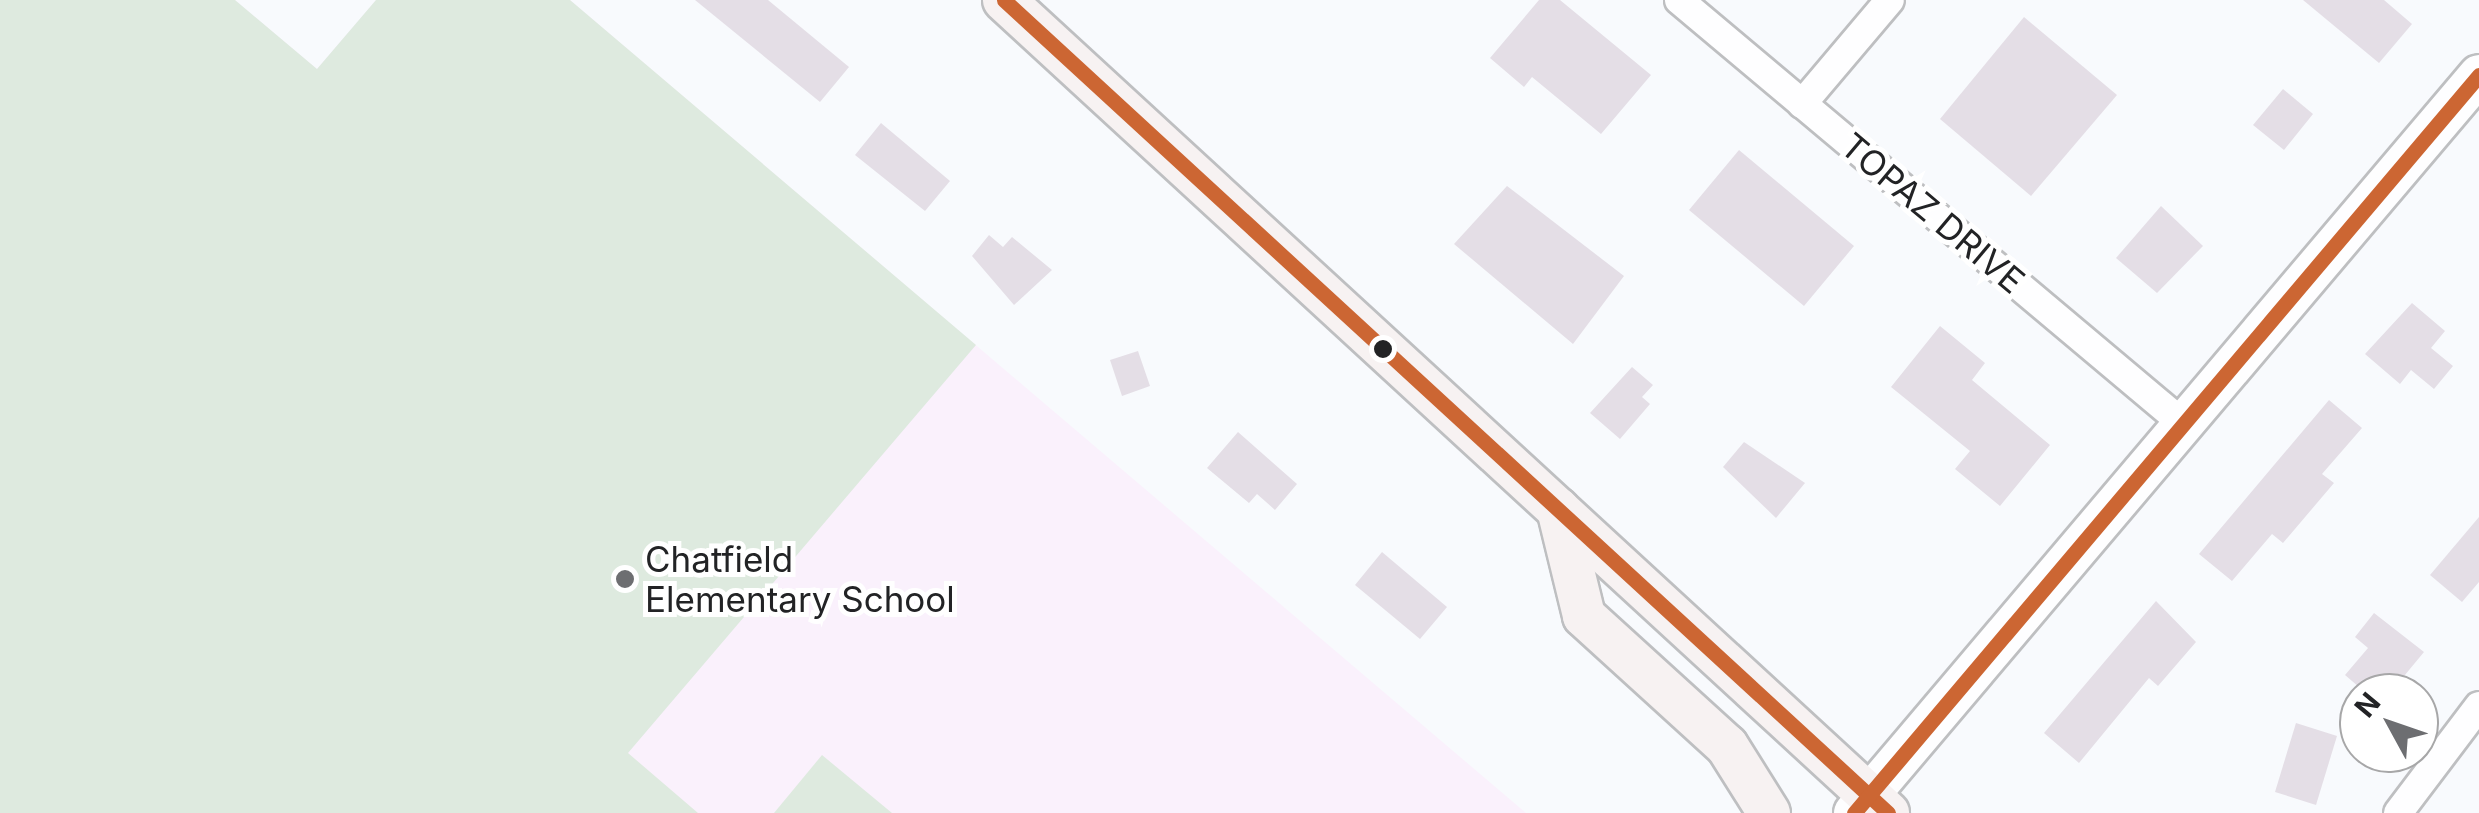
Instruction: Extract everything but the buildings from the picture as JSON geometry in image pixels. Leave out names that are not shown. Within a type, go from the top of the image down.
[{"type":"main road","points":[[1004,0],[1558,509],[1870,807],[2476,85]]},
{"type":"main road","points":[[1558,509],[1584,616],[1727,746],[1769,813]]},
{"type":"street","name":"TOPAZ DRIVE","points":[[1679,0],[2186,426]]},
{"type":"street","points":[[1802,104],[1890,0]]},
{"type":"street","points":[[2397,809],[2479,706]]},
{"type":"shaded area","name":"Chatfield Elementary School","points":[[0,0],[235,0],[317,69],[376,0],[570,0],[1526,813],[0,813]]},
{"type":"shaded area","name":"Chatfield Elementary School","points":[[0,0],[235,0],[317,69],[376,0],[570,0],[976,345],[628,753],[698,813],[0,813]]},
{"type":"shaded area","points":[[822,755],[892,813],[774,813]]},
{"type":"transit line","points":[[1004,0],[1888,813]]},
{"type":"transit line","points":[[1854,813],[2479,75]]},
{"type":"place","name":"Chatfield Elementary School","points":[[625,579]]}]
